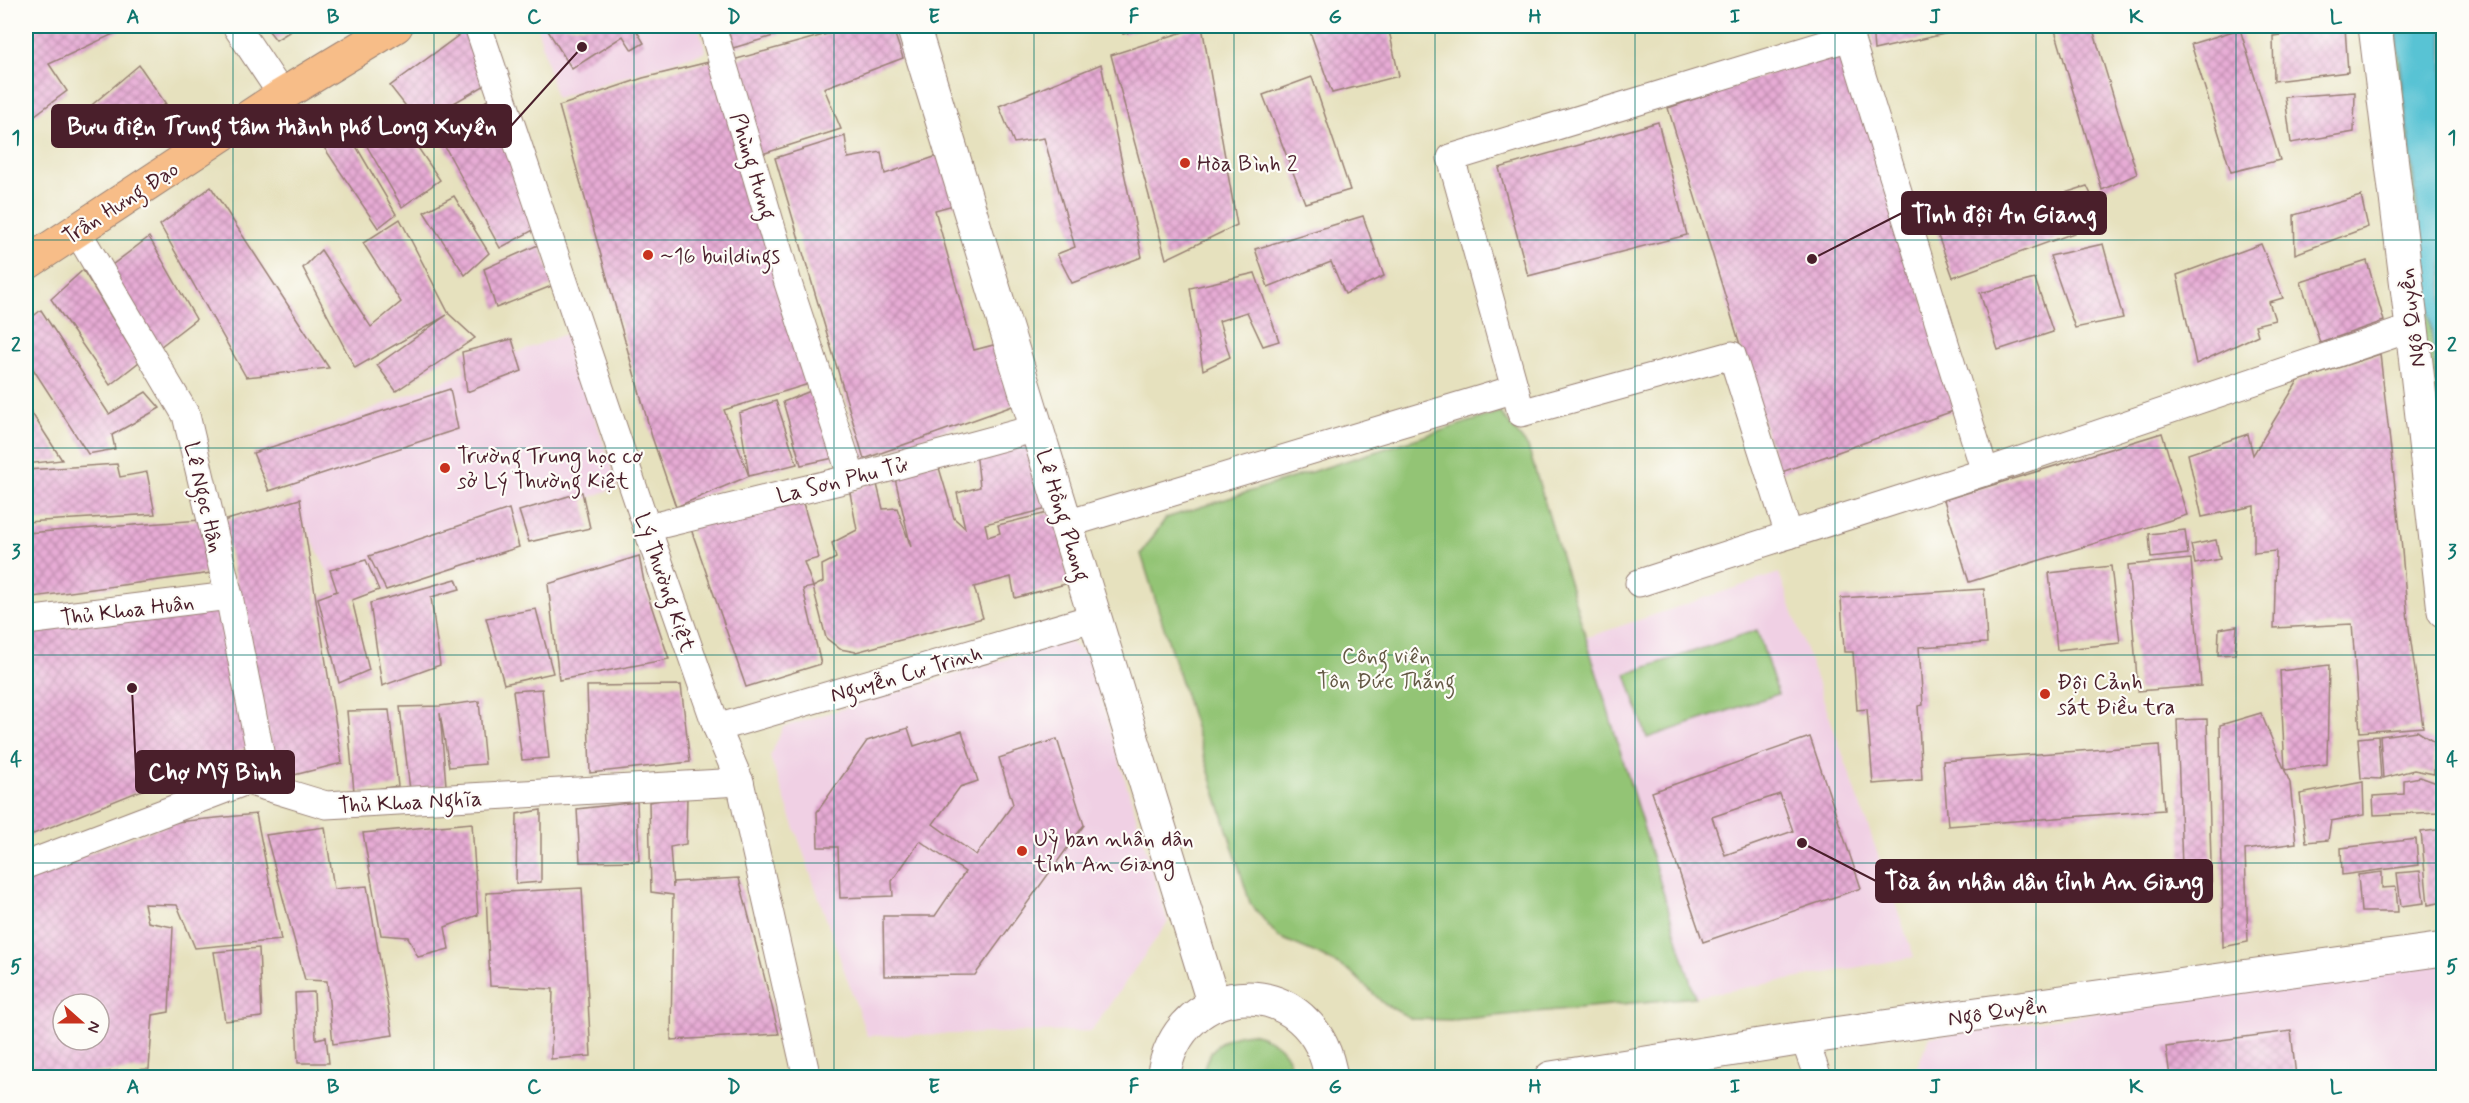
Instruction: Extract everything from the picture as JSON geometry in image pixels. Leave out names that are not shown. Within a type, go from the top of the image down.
[{"type":"highway","name":"Trần Hưng Đạo","points":[[26,264],[282,95],[396,26]]},
{"type":"street","points":[[236,26],[282,95]]},
{"type":"street","name":"Lý Thường Kiệt","points":[[478,26],[647,528],[717,728],[740,782],[807,1077]]},
{"type":"street","name":"Phùng Hưng","points":[[712,26],[788,283],[852,478]]},
{"type":"street","name":"Lê Hồng Phong","points":[[914,26],[1214,1005]]},
{"type":"street","name":"Ngô Quyền","points":[[2375,26],[2444,611]]},
{"type":"street","points":[[1789,535],[1732,355],[1521,412],[1450,158],[1850,37],[1985,472]]},
{"type":"street","name":"Lê Ngọc Hân","points":[[77,231],[186,415],[229,596],[267,787]]},
{"type":"street","points":[[1639,584],[1985,472],[2412,328]]},
{"type":"street","points":[[1067,524],[1515,389]]},
{"type":"street","name":"La Sơn Phu Tử","points":[[647,528],[852,478],[1037,428]]},
{"type":"street","name":"Thủ Khoa Huân","points":[[26,621],[229,596]]},
{"type":"street","name":"Nguyễn Cư Trinh","points":[[717,728],[1096,617]]},
{"type":"street","name":"Thủ Khoa Nghĩa","points":[[26,865],[247,781],[326,806],[740,782]]},
{"type":"street","name":"Ngô Quyền","points":[[1551,1077],[1804,1038],[2444,950]]},
{"type":"street","points":[[1163,1077],[1166,1059],[1176,1036],[1193,1017],[1214,1005],[1241,998],[1269,1000],[1295,1012],[1316,1032],[1329,1057],[1332,1077]]},
{"type":"street","points":[[1804,1038],[1818,1077]]},
{"type":"shaded area","points":[[537,26],[698,26],[706,52],[556,98]]},
{"type":"shaded area","name":"Trường Trung học cơ sở Lý Thường Kiệt","points":[[568,333],[618,487],[337,591],[268,449]]},
{"type":"shaded area","points":[[1779,573],[1914,957],[1695,997],[1585,638]]},
{"type":"shaded area","points":[[1067,640],[1088,656],[1168,922],[1091,1031],[867,1036],[770,757],[783,727]]},
{"type":"shaded area","points":[[2443,962],[2443,1077],[1912,1078],[1930,1037]]},
{"type":"green space","points":[[2377,26],[2396,26],[2443,431],[2443,585]]},
{"type":"green space","name":"Công viên Tôn Đức Thắng","points":[[1500,412],[1528,447],[1695,997],[1453,1020],[1412,1019],[1384,1004],[1350,971],[1278,937],[1250,903],[1141,554],[1166,518]]},
{"type":"green space","points":[[1757,630],[1778,694],[1647,738],[1626,674]]},
{"type":"green space","points":[[1251,1033],[1267,1038],[1285,1053],[1289,1060],[1292,1077],[1202,1077],[1207,1059],[1218,1045],[1232,1037]]},
{"type":"water","points":[[2396,26],[2443,26],[2443,431]]},
{"type":"building","points":[[26,26],[120,26],[122,30],[49,64],[67,91],[27,121]]},
{"type":"building","points":[[265,26],[299,26],[276,40]]},
{"type":"building","points":[[545,26],[639,26],[635,28],[644,43],[632,50],[623,36],[572,69]]},
{"type":"building","points":[[727,26],[807,26],[733,48]]},
{"type":"building","points":[[856,26],[892,26],[903,58],[824,88],[841,129],[759,155],[733,60]]},
{"type":"building","points":[[1121,26],[1152,26],[1123,34]]},
{"type":"building","points":[[1202,26],[1237,225],[1166,259],[1111,55]]},
{"type":"building","points":[[1308,26],[1388,26],[1399,76],[1332,93]]},
{"type":"building","points":[[1872,26],[1979,26],[1874,50]]},
{"type":"building","points":[[2070,26],[2092,26],[2137,174],[2102,190],[2055,30]]},
{"type":"building","points":[[2345,27],[2348,72],[2274,81],[2273,36]]},
{"type":"building","points":[[2240,29],[2280,160],[2231,172],[2191,44]]},
{"type":"building","points":[[466,30],[489,83],[419,123],[390,86]]},
{"type":"building","points":[[1845,48],[1956,410],[1779,473],[1668,108]]},
{"type":"building","points":[[713,61],[812,383],[724,410],[749,476],[676,507],[652,437],[559,106],[643,78]]},
{"type":"building","points":[[1101,64],[1142,257],[1072,283],[1057,254],[1075,247],[1044,138],[1014,143],[999,106]]},
{"type":"building","points":[[139,65],[166,104],[110,141],[87,109]]},
{"type":"building","points":[[1312,77],[1350,190],[1305,203],[1263,95]]},
{"type":"building","points":[[2355,92],[2354,132],[2291,143],[2285,97]]},
{"type":"building","points":[[498,93],[541,226],[500,248],[438,134]]},
{"type":"building","points":[[391,108],[440,180],[402,207],[357,129]]},
{"type":"building","points":[[336,112],[396,214],[378,228],[313,131]]},
{"type":"building","points":[[1658,122],[1687,235],[1528,276],[1499,168]]},
{"type":"building","points":[[845,136],[848,158],[881,152],[885,174],[946,153],[961,203],[935,210],[974,350],[1005,342],[1021,403],[864,459],[775,158]]},
{"type":"building","points":[[2087,186],[2104,222],[1953,277],[1937,233]]},
{"type":"building","points":[[211,187],[329,368],[246,377],[160,225]]},
{"type":"building","points":[[454,196],[489,253],[465,275],[424,212]]},
{"type":"building","points":[[2361,196],[2368,227],[2295,254],[2294,215]]},
{"type":"building","points":[[1363,216],[1384,276],[1345,294],[1331,262],[1268,287],[1255,249]]},
{"type":"building","points":[[400,219],[449,314],[475,338],[396,391],[377,365],[447,315],[355,368],[303,268],[321,250],[371,327],[401,302],[363,243]]},
{"type":"building","points":[[149,237],[196,319],[156,350],[104,271]]},
{"type":"building","points":[[540,244],[554,285],[496,308],[484,269]]},
{"type":"building","points":[[2103,244],[2123,318],[2075,328],[2050,256]]},
{"type":"building","points":[[2261,244],[2283,298],[2269,302],[2275,320],[2255,325],[2258,335],[2196,364],[2177,275]]},
{"type":"building","points":[[2367,261],[2384,321],[2320,343],[2301,282]]},
{"type":"building","points":[[83,270],[139,362],[110,385],[51,299]]},
{"type":"building","points":[[1255,273],[1279,341],[1263,346],[1247,312],[1219,321],[1230,357],[1203,370],[1190,288]]},
{"type":"building","points":[[2035,279],[2053,332],[1998,350],[1980,293]]},
{"type":"building","points":[[41,310],[109,414],[146,392],[160,408],[112,435],[115,449],[88,454],[26,358],[26,322]]},
{"type":"building","points":[[512,339],[522,371],[467,392],[462,352]]},
{"type":"building","points":[[2380,354],[2408,621],[2423,727],[2360,732],[2352,624],[2274,628],[2276,551],[2254,553],[2254,506],[2202,517],[2188,454],[2248,434],[2253,455],[2298,381]]},
{"type":"building","points":[[818,388],[843,456],[801,465],[783,402]]},
{"type":"building","points":[[450,389],[458,429],[269,491],[253,453]]},
{"type":"building","points":[[776,401],[797,464],[749,476],[739,413]]},
{"type":"building","points":[[26,404],[62,460],[26,464]]},
{"type":"building","points":[[1025,428],[1047,509],[985,524],[988,537],[1000,533],[998,525],[1056,511],[1069,583],[1015,598],[1011,577],[974,587],[983,618],[856,652],[840,649],[826,638],[813,587],[823,582],[822,565],[836,558],[832,543],[857,530],[850,493],[876,480],[883,509],[897,508],[911,547],[894,474],[937,461],[954,518],[965,528],[957,493],[980,487],[975,442]]},
{"type":"building","points":[[2162,433],[2187,515],[1969,582],[1944,500]]},
{"type":"building","points":[[117,464],[120,477],[147,472],[155,514],[26,522],[26,470]]},
{"type":"building","points":[[582,492],[590,528],[529,542],[519,511]]},
{"type":"building","points":[[801,496],[819,558],[804,562],[813,587],[803,589],[821,664],[746,687],[690,526]]},
{"type":"building","points":[[300,499],[342,763],[278,779],[223,521]]},
{"type":"building","points":[[509,509],[519,547],[386,590],[369,556]]},
{"type":"building","points":[[201,520],[211,573],[26,598],[26,533]]},
{"type":"building","points":[[2185,530],[2188,554],[2151,558],[2149,534]]},
{"type":"building","points":[[2216,540],[2220,559],[2195,564],[2191,545]]},
{"type":"building","points":[[639,556],[645,587],[669,659],[559,680],[548,584]]},
{"type":"building","points":[[2191,559],[2201,686],[2138,691],[2128,565]]},
{"type":"building","points":[[366,560],[379,590],[352,600],[369,670],[339,683],[318,598],[337,591],[330,570]]},
{"type":"building","points":[[2111,566],[2120,643],[2057,650],[2049,573]]},
{"type":"building","points":[[456,579],[460,589],[431,597],[440,665],[382,686],[370,603]]},
{"type":"building","points":[[1984,589],[1987,643],[1919,647],[1923,705],[1918,706],[1922,780],[1873,784],[1867,709],[1857,710],[1853,652],[1844,652],[1841,598]]},
{"type":"building","points":[[223,605],[251,746],[26,837],[26,630]]},
{"type":"building","points":[[536,609],[553,673],[504,684],[486,618]]},
{"type":"building","points":[[2237,626],[2235,654],[2218,655],[2219,629]]},
{"type":"building","points":[[2329,665],[2327,764],[2285,770],[2280,671]]},
{"type":"building","points":[[681,685],[690,762],[590,773],[587,686]]},
{"type":"building","points":[[542,689],[549,758],[522,760],[513,691]]},
{"type":"building","points":[[479,701],[485,764],[449,767],[440,713],[446,785],[410,790],[400,707],[440,706]]},
{"type":"building","points":[[389,710],[398,786],[354,792],[347,711]]},
{"type":"building","points":[[2261,713],[2290,783],[2296,843],[2245,850],[2248,942],[2223,947],[2220,725]]},
{"type":"building","points":[[2207,719],[2212,897],[2183,898],[2177,720]]},
{"type":"building","name":"Uỷ ban nhân dân tỉnh An Giang","points":[[908,728],[914,746],[962,731],[978,781],[960,787],[933,824],[976,855],[1013,804],[999,758],[1057,739],[1084,825],[975,975],[884,976],[883,916],[935,916],[965,872],[920,841],[892,881],[893,896],[840,898],[838,847],[818,847],[817,812],[867,741]]},
{"type":"building","points":[[2417,731],[2434,742],[2434,774],[2414,770],[2383,778],[2380,736]]},
{"type":"building","points":[[2378,736],[2381,779],[2361,778],[2358,738]]},
{"type":"building","points":[[1810,737],[1861,888],[1703,942],[1652,792]],"holes":[[[1780,794],[1793,831],[1725,855],[1712,817]]]},
{"type":"building","points":[[2159,745],[2164,810],[1948,826],[1943,761]]},
{"type":"building","points":[[2420,777],[2437,783],[2438,812],[2374,815],[2373,796],[2404,794],[2404,780]]},
{"type":"building","points":[[2363,782],[2364,815],[2331,821],[2328,840],[2306,842],[2300,794]]},
{"type":"building","points":[[687,796],[686,844],[670,847],[673,888],[673,882],[739,878],[779,1034],[671,1040],[673,895],[651,892],[649,802]]},
{"type":"building","points":[[637,802],[639,861],[580,862],[577,809]]},
{"type":"building","points":[[541,810],[541,882],[516,884],[517,814]]},
{"type":"building","points":[[256,814],[281,940],[195,948],[177,905],[144,904],[148,922],[173,927],[169,1012],[153,1015],[149,1069],[34,1077],[26,1023],[26,876],[176,822]]},
{"type":"building","points":[[472,823],[478,915],[445,927],[449,949],[418,957],[408,937],[381,935],[363,833]]},
{"type":"building","points":[[325,827],[334,889],[367,886],[393,1035],[333,1044],[327,981],[305,980],[266,835]]},
{"type":"building","points":[[2444,829],[2444,902],[2428,905],[2421,832]]},
{"type":"building","points":[[2416,839],[2418,865],[2342,875],[2341,848]]},
{"type":"building","points":[[2420,871],[2424,903],[2401,906],[2397,873]]},
{"type":"building","points":[[2382,872],[2382,888],[2396,887],[2398,912],[2361,912],[2358,875]]},
{"type":"building","points":[[582,888],[591,1056],[551,1059],[553,989],[490,986],[486,893]]},
{"type":"building","points":[[259,948],[262,1017],[225,1021],[214,952]]},
{"type":"building","points":[[314,992],[316,1039],[326,1037],[329,1063],[298,1063],[295,993]]},
{"type":"building","points":[[2291,1031],[2296,1077],[2170,1077],[2166,1047]]},
{"type":"place","name":"Bưu điện Trung tâm thành phố Long Xuyên","points":[[582,47]]},
{"type":"place","name":"Hòa Bình 2","points":[[1185,163]]},
{"type":"place","name":"~16 buildings","points":[[648,255]]},
{"type":"place","name":"Tỉnh đội An Giang","points":[[1812,259]]},
{"type":"place","name":"Trường Trung học cơ sở Lý Thường Kiệt","points":[[445,468]]},
{"type":"place","name":"Chợ Mỹ Bình","points":[[132,688]]},
{"type":"place","name":"Đội Cảnh sát Điều tra","points":[[2045,694]]},
{"type":"place","name":"Tòa án nhân dân tỉnh An Giang","points":[[1802,843]]},
{"type":"place","name":"Uỷ ban nhân dân tỉnh An Giang","points":[[1022,851]]}]
